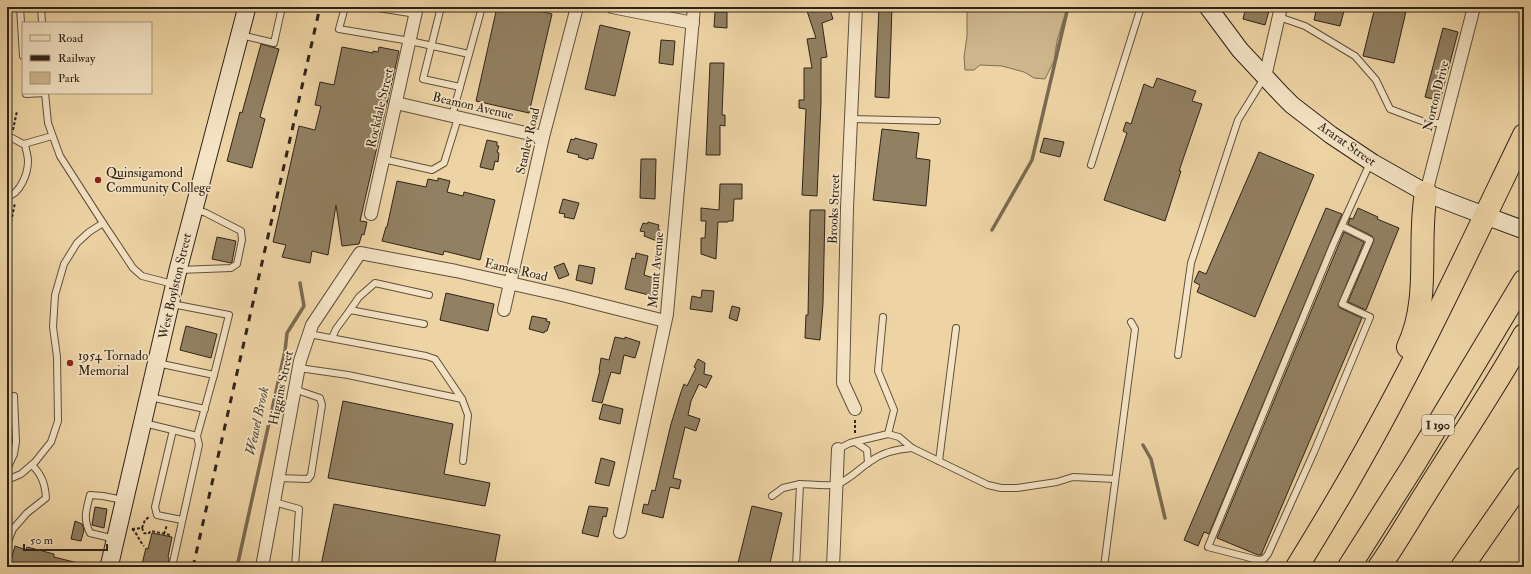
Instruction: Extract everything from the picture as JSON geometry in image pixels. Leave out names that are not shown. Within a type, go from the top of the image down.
[{"type":"highway","points":[[1297,567],[1383,419],[1462,266],[1524,135]]},
{"type":"highway","points":[[1383,419],[1388,389],[1410,343],[1417,321],[1420,302],[1423,257],[1423,211],[1426,192]]},
{"type":"highway","name":"I 190","points":[[1349,567],[1417,459],[1524,281]]},
{"type":"highway","name":"I 190","points":[[1378,567],[1394,545],[1476,415],[1524,335]]},
{"type":"highway","points":[[1462,567],[1524,478]]},
{"type":"main road","name":"West Boylston Street","points":[[109,567],[193,208],[247,7]]},
{"type":"main road","name":"Ararat Street","points":[[1208,7],[1240,50],[1292,105],[1331,135],[1370,161],[1426,192],[1524,230]]},
{"type":"street","name":"Stanley Road","points":[[504,310],[543,137],[577,7]]},
{"type":"street","points":[[612,7],[693,23]]},
{"type":"street","name":"Mount Avenue","points":[[620,532],[665,321],[670,285],[674,220],[694,7]]},
{"type":"street","name":"Brooks Street","points":[[855,409],[843,383],[856,7]]},
{"type":"street","name":"Norton Drive","points":[[1426,192],[1474,7]]},
{"type":"street","name":"Rockdale Street","points":[[371,214],[417,11]]},
{"type":"street","points":[[1265,76],[1280,12]]},
{"type":"street","name":"Beamon Avenue","points":[[396,103],[543,137]]},
{"type":"street","name":"Eames Road","points":[[360,253],[510,283],[665,321]]},
{"type":"street","name":"Higgins Street","points":[[262,567],[300,361],[312,325],[360,253]]},
{"type":"street","points":[[833,567],[838,449]]},
{"type":"lane","points":[[20,7],[22,40]]},
{"type":"lane","points":[[41,7],[42,22]]},
{"type":"lane","points":[[240,35],[274,43],[282,7]]},
{"type":"lane","points":[[344,7],[338,29],[410,41],[468,54]]},
{"type":"lane","points":[[372,7],[417,11]]},
{"type":"lane","points":[[441,7],[423,79],[460,87]]},
{"type":"lane","points":[[383,158],[432,170],[444,163],[468,54],[482,7]]},
{"type":"lane","points":[[1091,165],[1141,7]]},
{"type":"lane","points":[[1280,12],[1355,56],[1376,80],[1390,109],[1427,123],[1444,123]]},
{"type":"lane","points":[[1178,355],[1191,263],[1238,120],[1265,76]]},
{"type":"lane","points":[[45,94],[48,123],[60,156],[133,268],[142,276],[176,278],[231,268],[237,264],[242,240],[240,231],[206,213],[193,208]]},
{"type":"lane","points":[[851,119],[937,122]]},
{"type":"lane","points":[[7,139],[12,138],[24,144],[52,136]]},
{"type":"lane","points":[[7,196],[17,191],[22,183],[28,162],[24,144]]},
{"type":"lane","points":[[1342,226],[1370,240],[1342,304],[1370,317],[1314,452],[1268,554],[1264,559],[1258,560],[1208,547],[1330,253],[1370,161]]},
{"type":"lane","points":[[7,480],[21,474],[32,465],[51,442],[58,421],[57,357],[53,327],[55,295],[64,264],[77,243],[89,232],[103,223]]},
{"type":"lane","points":[[332,338],[336,329],[359,297],[375,283],[429,295]]},
{"type":"lane","points":[[170,304],[229,315],[197,436],[199,444],[172,567]]},
{"type":"lane","points":[[350,310],[424,324]]},
{"type":"lane","points":[[883,317],[878,371],[894,410],[888,434]]},
{"type":"lane","points":[[1104,567],[1135,329],[1131,322]]},
{"type":"lane","points":[[939,461],[956,328]]},
{"type":"lane","points":[[309,334],[426,356],[435,360],[462,399],[468,415],[463,461]]},
{"type":"lane","points":[[157,363],[214,375]]},
{"type":"lane","points":[[299,368],[348,375],[462,399]]},
{"type":"lane","points":[[278,478],[308,479],[311,475],[322,405],[320,398],[294,389]]},
{"type":"lane","points":[[7,469],[14,454],[16,442],[14,396]]},
{"type":"lane","points":[[148,396],[205,409]]},
{"type":"lane","points":[[142,423],[197,436]]},
{"type":"lane","points":[[173,430],[155,507],[157,515],[182,520]]},
{"type":"lane","points":[[838,449],[855,442],[888,434],[899,437],[912,448],[988,485],[1001,488],[1017,488],[1057,482],[1073,476],[1115,480]]},
{"type":"lane","points":[[855,442],[867,450],[868,462]]},
{"type":"lane","points":[[772,496],[783,488],[800,484],[836,485],[850,477],[868,462],[885,453],[912,448]]},
{"type":"lane","points":[[7,544],[13,528],[27,513],[46,498],[45,484],[39,472],[32,465]]},
{"type":"lane","points":[[796,567],[800,484]]},
{"type":"lane","points":[[116,539],[90,533],[86,523],[85,514],[90,495],[125,500]]},
{"type":"lane","points":[[274,502],[299,509],[295,567]]},
{"type":"path","points":[[13,131],[17,111]]},
{"type":"path","points":[[7,225],[11,222],[15,201]]},
{"type":"path","points":[[855,409],[855,442]]},
{"type":"path","points":[[128,528],[142,528],[144,534],[148,534],[151,531],[171,536]]},
{"type":"path","points":[[132,529],[136,532],[139,541],[144,546]]},
{"type":"green space","points":[[967,7],[1071,7],[1064,18],[1057,41],[1054,61],[1045,79],[1034,78],[1024,72],[1002,66],[980,65],[974,70],[965,70],[964,57],[967,36]]},
{"type":"building","points":[[497,7],[523,7],[552,14],[529,113],[476,101]]},
{"type":"building","points":[[818,7],[829,7],[833,19],[822,23],[827,57],[821,58],[821,103],[817,196],[802,195],[806,109],[799,108],[799,100],[804,100],[804,68],[812,68],[807,39],[816,38],[807,11]]},
{"type":"building","points":[[879,7],[892,7],[889,98],[875,97]]},
{"type":"building","points":[[1246,7],[1270,7],[1265,25],[1243,19]]},
{"type":"building","points":[[1317,7],[1345,7],[1340,26],[1314,20]]},
{"type":"building","points":[[1375,7],[1407,7],[1394,63],[1363,56]]},
{"type":"building","points":[[715,12],[727,12],[727,28],[714,27]]},
{"type":"building","points":[[600,25],[630,32],[615,96],[585,89]]},
{"type":"building","points":[[1443,28],[1458,32],[1440,101],[1425,97]]},
{"type":"building","points":[[661,40],[675,41],[673,65],[659,63]]},
{"type":"building","points":[[261,44],[279,49],[260,117],[265,119],[252,168],[227,161]]},
{"type":"building","points":[[342,47],[373,53],[373,51],[378,52],[379,47],[399,51],[360,221],[367,222],[364,235],[362,234],[359,244],[342,246],[336,205],[328,255],[312,251],[310,263],[282,257],[286,245],[273,242],[299,126],[315,130],[321,106],[315,105],[320,82],[334,85]]},
{"type":"building","points":[[710,63],[724,63],[722,115],[725,115],[725,126],[720,125],[720,155],[706,155]]},
{"type":"building","points":[[1157,78],[1196,91],[1192,101],[1202,104],[1179,171],[1181,171],[1165,221],[1104,200],[1127,133],[1123,131],[1126,122],[1131,124],[1144,84],[1153,88]]},
{"type":"building","points":[[882,129],[919,133],[916,158],[930,160],[926,206],[873,200]]},
{"type":"building","points":[[575,138],[597,144],[593,159],[589,158],[588,160],[578,157],[579,155],[567,152],[571,139],[574,140]]},
{"type":"building","points":[[1044,138],[1064,142],[1060,157],[1040,152]]},
{"type":"building","points":[[487,140],[497,142],[497,146],[499,146],[497,152],[499,153],[498,162],[495,161],[493,170],[480,167]]},
{"type":"building","points":[[1259,152],[1314,175],[1255,317],[1197,292],[1200,285],[1194,282],[1199,271],[1206,274]]},
{"type":"building","points":[[641,159],[656,159],[655,199],[640,198]]},
{"type":"building","points":[[438,178],[450,181],[447,192],[463,196],[464,192],[495,200],[480,260],[444,251],[443,255],[382,241],[387,227],[397,181],[426,187],[428,179],[438,181]]},
{"type":"building","points":[[720,184],[742,184],[742,199],[734,199],[733,221],[718,222],[716,259],[701,254],[701,238],[705,238],[706,221],[701,221],[701,208],[719,210]]},
{"type":"building","points":[[563,199],[579,203],[574,219],[564,217],[565,214],[559,213]]},
{"type":"building","points":[[1326,208],[1342,214],[1209,534],[1204,532],[1198,546],[1184,540]]},
{"type":"building","points":[[1358,208],[1378,217],[1377,219],[1399,228],[1366,310],[1348,302],[1374,240],[1372,236],[1348,224],[1350,218],[1353,219]]},
{"type":"building","points":[[810,210],[825,210],[823,304],[820,340],[805,338],[806,315],[808,315]]},
{"type":"building","points":[[648,222],[659,225],[658,229],[660,230],[657,241],[644,236],[645,232],[640,231],[643,223],[647,224]]},
{"type":"building","points":[[1344,232],[1364,242],[1338,305],[1340,308],[1362,318],[1261,555],[1258,555],[1217,538]]},
{"type":"building","points":[[217,237],[236,241],[231,263],[212,259]]},
{"type":"building","points":[[636,253],[648,256],[644,275],[657,279],[653,296],[625,289],[632,258],[635,259]]},
{"type":"building","points":[[564,263],[569,275],[559,279],[554,267]]},
{"type":"building","points":[[579,265],[595,268],[592,284],[576,280]]},
{"type":"building","points":[[702,290],[714,291],[712,312],[690,309],[692,296],[701,298]]},
{"type":"building","points":[[446,293],[494,304],[488,331],[440,320]]},
{"type":"building","points":[[732,306],[740,308],[737,321],[729,318]]},
{"type":"building","points":[[532,316],[547,319],[546,321],[550,322],[547,331],[544,333],[529,329]]},
{"type":"building","points":[[186,326],[217,334],[211,358],[180,350]]},
{"type":"building","points":[[615,337],[625,339],[625,337],[640,342],[635,358],[624,355],[620,374],[611,372],[602,403],[592,401],[600,370],[601,358],[609,360]]},
{"type":"building","points":[[698,359],[705,363],[704,374],[712,376],[706,388],[699,384],[691,401],[688,415],[700,419],[696,431],[685,427],[673,478],[681,480],[679,489],[670,487],[663,518],[642,513],[644,504],[648,505],[652,490],[655,491],[671,424],[681,392],[684,384],[687,386],[696,368],[694,367]]},
{"type":"building","points":[[343,401],[453,424],[444,474],[490,483],[485,506],[328,478]]},
{"type":"building","points":[[603,404],[623,409],[620,424],[599,419]]},
{"type":"building","points":[[601,458],[615,462],[609,486],[595,483]]},
{"type":"building","points":[[334,504],[500,535],[494,567],[334,567],[321,565]]},
{"type":"building","points":[[589,506],[608,508],[606,517],[603,516],[598,537],[582,533]]},
{"type":"building","points":[[752,506],[782,513],[769,567],[737,567]]},
{"type":"building","points":[[95,507],[107,509],[104,528],[92,525]]},
{"type":"building","points":[[75,521],[82,524],[84,530],[81,541],[71,539]]},
{"type":"building","points":[[152,533],[172,537],[168,557],[168,567],[144,567],[142,564]]},
{"type":"building","points":[[15,546],[26,550],[27,547],[54,554],[54,557],[82,564],[82,567],[9,567]]},
{"type":"waterway","points":[[992,230],[1032,160],[1068,7]]},
{"type":"waterway","name":"Weasel Brook","points":[[237,567],[285,351],[287,333],[304,306],[300,283]]},
{"type":"waterway","points":[[1143,445],[1151,459],[1165,518]]},
{"type":"railway","points":[[193,567],[320,7]]},
{"type":"place","name":"Quinsigamond Community College","points":[[98,180]]},
{"type":"place","name":"1954 Tornado Memorial","points":[[70,363]]}]
